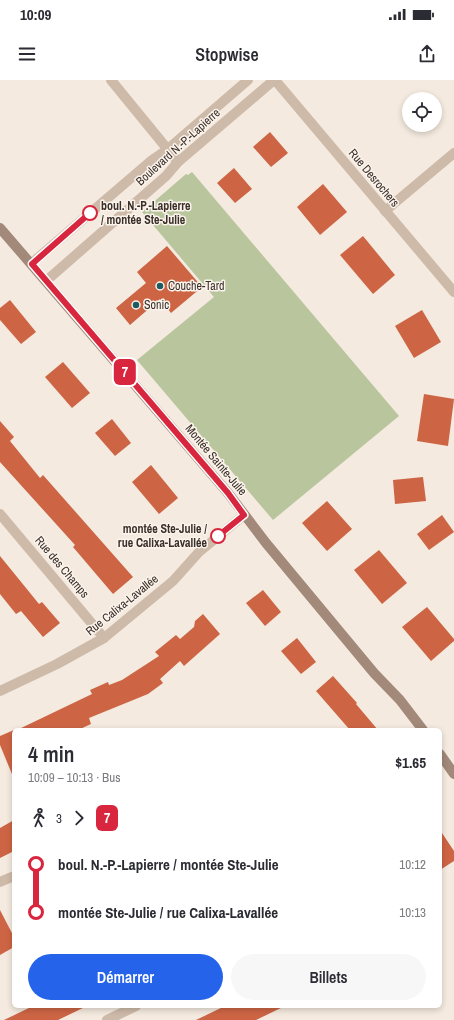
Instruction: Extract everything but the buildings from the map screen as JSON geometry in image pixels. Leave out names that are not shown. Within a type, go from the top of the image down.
[{"type":"main road","name":"Montée Sainte-Julie","points":[[0,228],[228,493],[263,540],[374,672],[400,700],[421,728]]},
{"type":"main road","points":[[442,757],[454,774]]},
{"type":"street","points":[[111,80],[178,162]]},
{"type":"street","name":"Boulevard N.-P.-Lapierre","points":[[32,264],[152,160],[168,149],[248,80]]},
{"type":"street","name":"Boulevard N.-P.-Lapierre","points":[[46,281],[166,176],[178,162],[274,80]]},
{"type":"street","name":"Rue Desrochers","points":[[274,80],[454,292]]},
{"type":"street","points":[[385,211],[454,153]]},
{"type":"street","name":"Rue des Champs","points":[[0,514],[104,638]]},
{"type":"street","name":"Rue Calixa-Lavallée","points":[[0,691],[63,661],[104,638],[173,581],[199,552],[244,515]]},
{"type":"street","points":[[0,882],[12,877]]},
{"type":"street","points":[[107,1020],[132,1008]]},
{"type":"green space","points":[[192,172],[399,416],[273,520],[137,360],[214,297],[142,212],[186,174],[188,175]]},
{"type":"bus line","name":"7","points":[[90,213],[32,264],[228,493],[244,515],[218,536]]},
{"type":"place","name":"boul. N.-P.-Lapierre / montée Ste-Julie","points":[[90,213]]},
{"type":"place","name":"Couche-Tard","points":[[160,286]]},
{"type":"place","name":"Sonic","points":[[136,305]]},
{"type":"place","name":"montée Ste-Julie / rue Calixa-Lavallée","points":[[218,536]]}]
